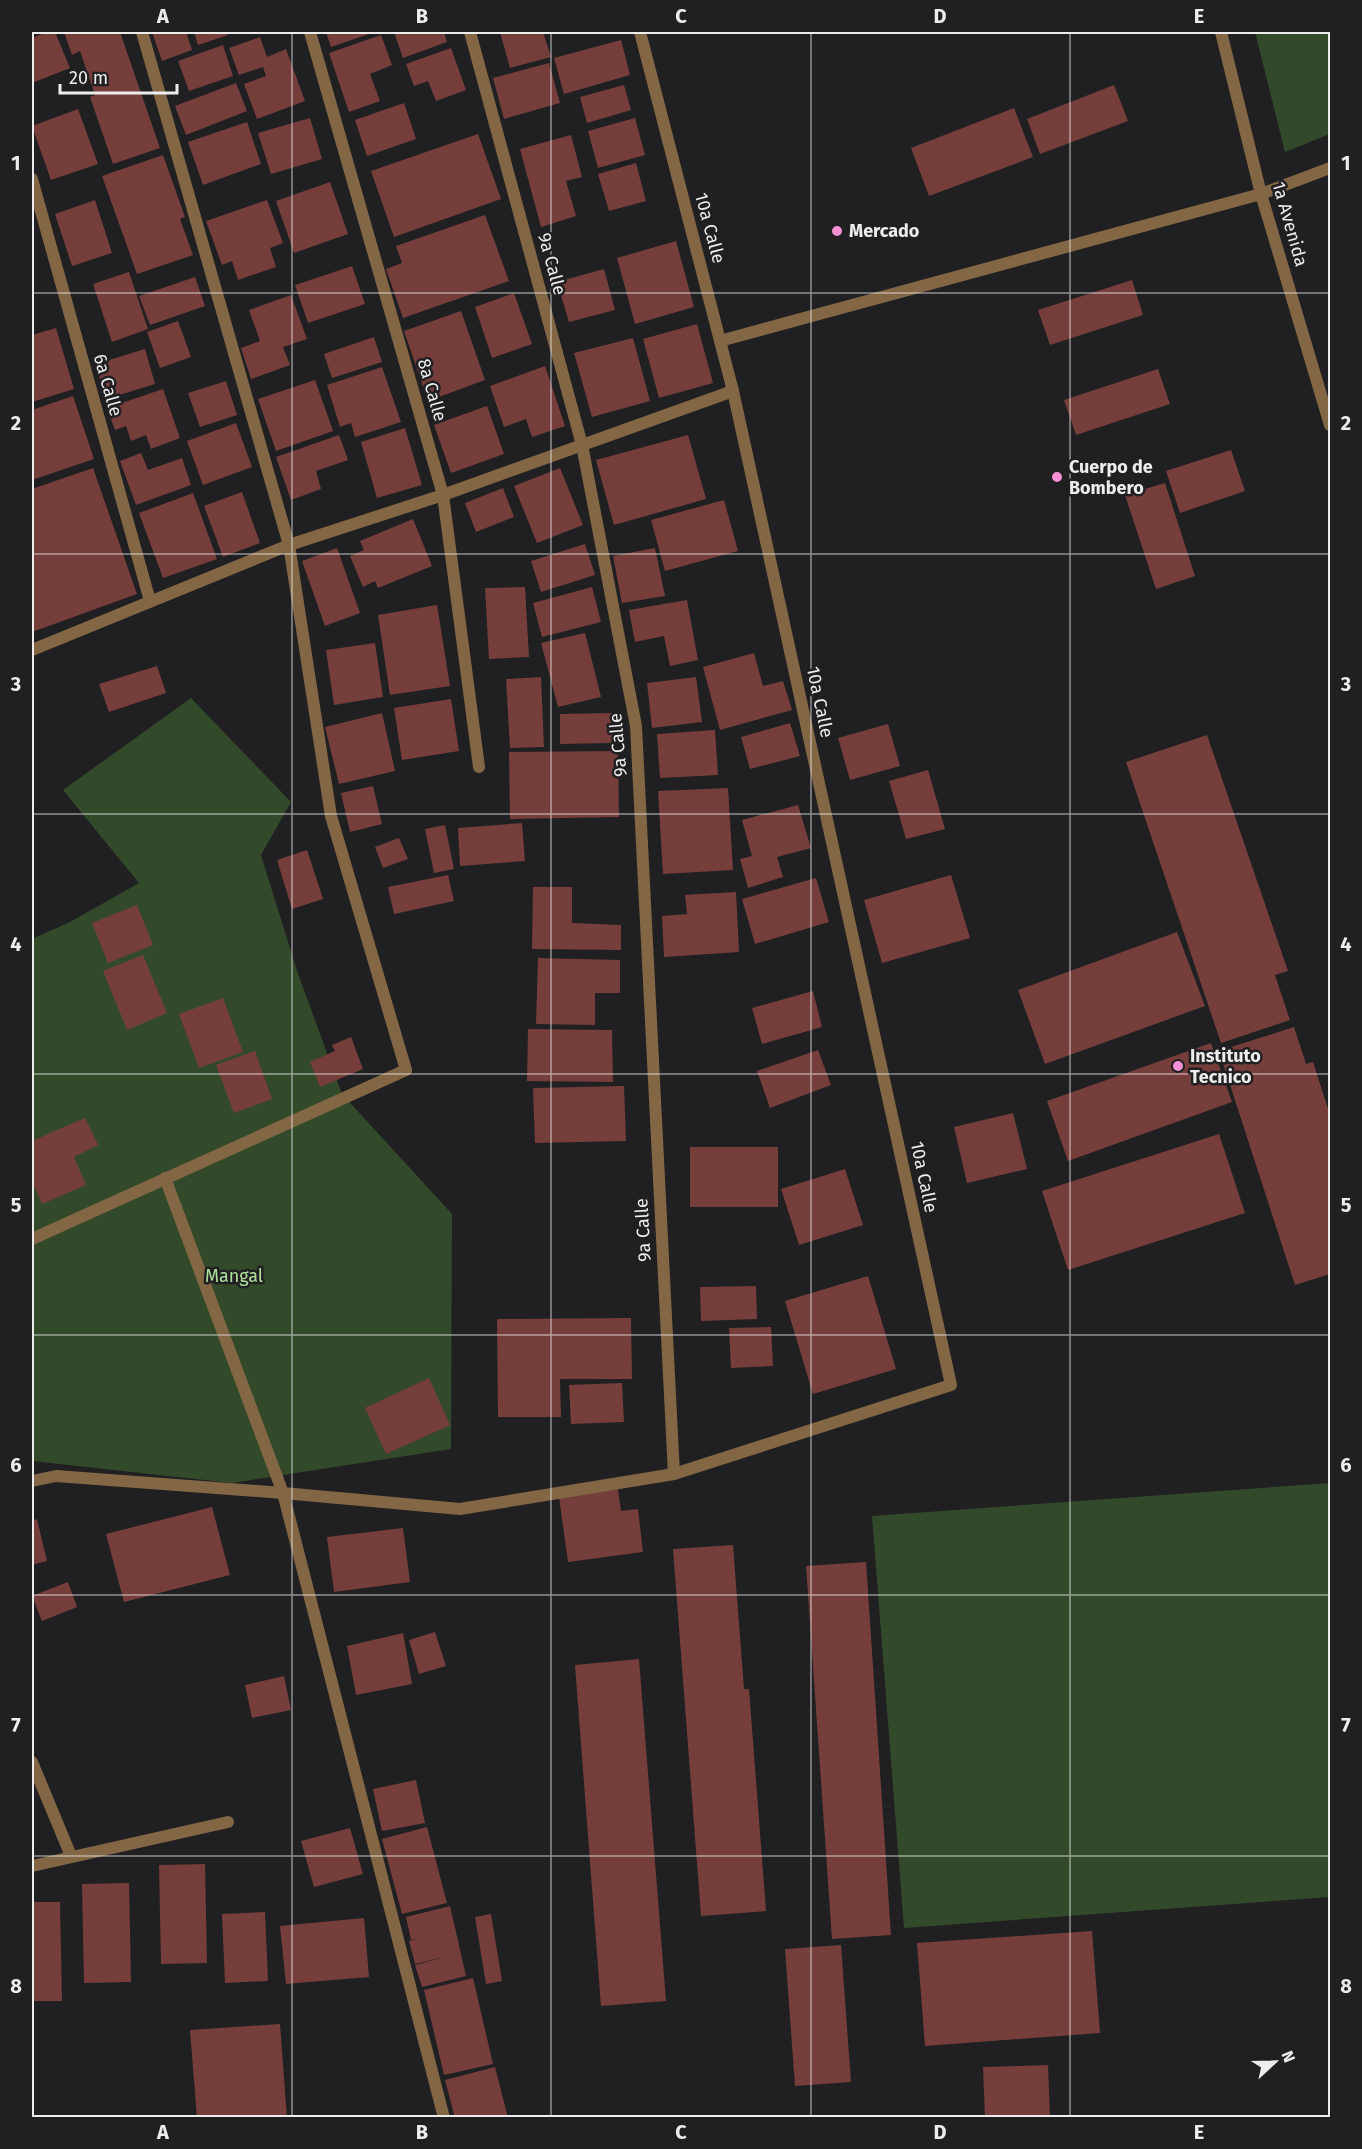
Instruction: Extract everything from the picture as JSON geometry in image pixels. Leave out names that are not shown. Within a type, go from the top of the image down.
[{"type":"street","points":[[32,1239],[406,1070],[331,816],[289,545],[142,32]]},
{"type":"street","name":"8a Calle","points":[[310,32],[443,495],[479,766]]},
{"type":"street","name":"9a Calle","points":[[471,32],[582,445],[636,726],[674,1474]]},
{"type":"street","name":"10a Calle","points":[[639,32],[733,391],[951,1385],[674,1474]]},
{"type":"street","name":"1a Avenida","points":[[1221,32],[1261,194],[1330,425]]},
{"type":"street","points":[[720,341],[1261,194],[1330,168]]},
{"type":"street","name":"6a Calle","points":[[32,179],[150,601]]},
{"type":"street","points":[[32,650],[289,545],[443,495],[733,391]]},
{"type":"street","points":[[165,1178],[283,1493],[444,2118]]},
{"type":"street","points":[[32,1481],[56,1476],[460,1509],[674,1474]]},
{"type":"street","points":[[32,1762],[71,1856]]},
{"type":"street","points":[[32,1866],[228,1822]]},
{"type":"green space","points":[[1255,32],[1330,32],[1330,134],[1285,152]]},
{"type":"green space","name":"Mangal","points":[[191,698],[291,802],[261,855],[297,971],[342,1094],[452,1214],[451,1449],[232,1483],[32,1461],[32,939],[70,922],[139,883],[63,790]]},
{"type":"green space","points":[[1330,1483],[1330,1897],[904,1928],[872,1516]]},
{"type":"building","points":[[47,32],[55,32],[70,68],[32,83],[32,38]]},
{"type":"building","points":[[64,32],[120,32],[160,148],[113,164],[90,97],[95,95],[80,51],[72,55]]},
{"type":"building","points":[[152,32],[186,32],[192,50],[162,61]]},
{"type":"building","points":[[194,32],[227,32],[228,35],[198,45]]},
{"type":"building","points":[[326,32],[375,32],[331,47]]},
{"type":"building","points":[[394,32],[444,32],[447,42],[403,58]]},
{"type":"building","points":[[500,32],[543,32],[551,57],[510,68]]},
{"type":"building","points":[[381,35],[392,65],[370,74],[380,101],[349,112],[329,53]]},
{"type":"building","points":[[260,37],[267,57],[286,49],[305,101],[257,119],[244,84],[266,76],[263,67],[239,75],[229,48]]},
{"type":"building","points":[[621,40],[630,75],[564,94],[554,58]]},
{"type":"building","points":[[223,45],[233,76],[189,91],[178,61]]},
{"type":"building","points":[[451,48],[466,90],[436,101],[428,81],[414,86],[406,64]]},
{"type":"building","points":[[549,63],[560,103],[504,119],[493,78]]},
{"type":"building","points":[[236,83],[247,111],[186,135],[175,106]]},
{"type":"building","points":[[624,85],[631,110],[587,123],[580,97]]},
{"type":"building","points":[[1114,85],[1128,121],[1040,154],[1027,119]]},
{"type":"building","points":[[404,103],[416,139],[367,156],[355,120]]},
{"type":"building","points":[[1014,108],[1033,157],[929,196],[911,148]]},
{"type":"building","points":[[78,109],[98,164],[51,180],[32,126]]},
{"type":"building","points":[[310,118],[322,159],[271,174],[258,133]]},
{"type":"building","points":[[635,118],[645,155],[598,168],[588,131]]},
{"type":"building","points":[[247,122],[261,164],[203,185],[188,142]]},
{"type":"building","points":[[478,134],[501,199],[394,237],[371,171]]},
{"type":"building","points":[[571,135],[582,177],[566,181],[576,216],[541,227],[520,149]]},
{"type":"building","points":[[163,155],[185,217],[180,219],[193,255],[137,274],[102,176]]},
{"type":"building","points":[[636,163],[646,201],[609,211],[598,174]]},
{"type":"building","points":[[330,182],[348,234],[294,253],[276,201]]},
{"type":"building","points":[[95,200],[112,253],[72,266],[55,214]]},
{"type":"building","points":[[267,200],[283,243],[270,248],[276,267],[238,280],[232,261],[222,265],[206,221]]},
{"type":"building","points":[[485,215],[509,281],[403,318],[386,269],[402,263],[396,246]]},
{"type":"building","points":[[676,241],[694,307],[635,324],[617,258]]},
{"type":"building","points":[[352,266],[365,304],[308,323],[295,285]]},
{"type":"building","points":[[604,269],[615,310],[569,322],[557,282]]},
{"type":"building","points":[[129,272],[148,329],[112,342],[93,284]]},
{"type":"building","points":[[195,277],[205,306],[150,325],[139,296]]},
{"type":"building","points":[[1132,280],[1143,315],[1050,345],[1038,310]]},
{"type":"building","points":[[514,293],[532,344],[492,358],[475,307]]},
{"type":"building","points":[[291,295],[307,339],[283,347],[290,365],[251,379],[241,348],[260,341],[249,310]]},
{"type":"building","points":[[461,311],[485,380],[428,401],[404,331]]},
{"type":"building","points":[[178,321],[191,357],[160,368],[147,332]]},
{"type":"building","points":[[697,324],[713,383],[659,398],[643,339]]},
{"type":"building","points":[[56,328],[74,389],[32,402],[32,335]]},
{"type":"building","points":[[374,337],[382,362],[332,378],[324,354]]},
{"type":"building","points":[[633,338],[650,401],[592,417],[574,353]]},
{"type":"building","points":[[145,349],[155,384],[106,399],[96,364]]},
{"type":"building","points":[[545,366],[565,426],[532,437],[526,419],[504,427],[490,386]]},
{"type":"building","points":[[382,367],[401,422],[355,437],[351,423],[340,427],[327,385]]},
{"type":"building","points":[[1158,369],[1170,404],[1076,435],[1064,400]]},
{"type":"building","points":[[315,380],[333,431],[276,451],[258,399]]},
{"type":"building","points":[[226,381],[237,415],[200,427],[188,393]]},
{"type":"building","points":[[163,389],[180,438],[151,449],[146,435],[131,441],[126,426],[115,430],[107,408]]},
{"type":"building","points":[[73,396],[94,459],[32,480],[32,410]]},
{"type":"building","points":[[487,406],[504,454],[451,473],[434,425]]},
{"type":"building","points":[[236,423],[252,467],[203,485],[187,441]]},
{"type":"building","points":[[405,428],[422,485],[377,498],[361,442]]},
{"type":"building","points":[[339,435],[348,460],[316,471],[321,489],[291,500],[276,457]]},
{"type":"building","points":[[688,435],[706,499],[614,525],[596,460]]},
{"type":"building","points":[[1231,450],[1245,491],[1180,513],[1166,471]]},
{"type":"building","points":[[141,453],[148,470],[182,458],[191,485],[136,505],[120,461]]},
{"type":"building","points":[[93,468],[137,594],[32,632],[32,489]]},
{"type":"building","points":[[560,468],[583,525],[537,543],[514,486]]},
{"type":"building","points":[[1165,483],[1195,576],[1156,589],[1125,495]]},
{"type":"building","points":[[503,488],[514,517],[476,532],[465,503]]},
{"type":"building","points":[[242,492],[260,543],[223,557],[204,506]]},
{"type":"building","points":[[193,493],[217,559],[163,578],[139,513]]},
{"type":"building","points":[[724,500],[738,551],[665,571],[651,520]]},
{"type":"building","points":[[413,519],[432,566],[378,588],[375,581],[363,587],[350,556],[364,550],[360,541]]},
{"type":"building","points":[[585,544],[595,575],[541,592],[531,561]]},
{"type":"building","points":[[337,548],[360,613],[325,626],[302,561]]},
{"type":"building","points":[[655,548],[665,596],[622,603],[613,556]]},
{"type":"building","points":[[525,587],[529,657],[489,659],[485,588]]},
{"type":"building","points":[[592,587],[601,622],[542,637],[533,603]]},
{"type":"building","points":[[687,600],[698,660],[670,666],[664,636],[635,642],[629,610]]},
{"type":"building","points":[[437,605],[450,686],[390,695],[378,615]]},
{"type":"building","points":[[585,633],[601,697],[558,707],[541,643]]},
{"type":"building","points":[[375,643],[383,697],[334,705],[326,650]]},
{"type":"building","points":[[754,653],[763,686],[783,681],[792,710],[720,730],[703,667]]},
{"type":"building","points":[[157,666],[166,693],[109,712],[99,684]]},
{"type":"building","points":[[541,677],[544,747],[510,748],[506,679]]},
{"type":"building","points":[[696,677],[702,722],[652,728],[647,683]]},
{"type":"building","points":[[451,699],[459,751],[402,760],[394,708]]},
{"type":"building","points":[[382,713],[395,771],[339,784],[325,727]]},
{"type":"building","points":[[613,713],[613,743],[560,744],[560,714]]},
{"type":"building","points":[[790,723],[800,756],[750,769],[741,737]]},
{"type":"building","points":[[888,724],[900,766],[850,780],[838,738]]},
{"type":"building","points":[[715,730],[718,775],[660,778],[657,734]]},
{"type":"building","points":[[1207,735],[1288,971],[1275,975],[1290,1020],[1221,1043],[1126,762]]},
{"type":"building","points":[[618,751],[619,817],[510,819],[509,752]]},
{"type":"building","points":[[928,770],[945,829],[906,839],[889,781]]},
{"type":"building","points":[[373,786],[382,824],[350,832],[341,793]]},
{"type":"building","points":[[728,788],[733,870],[663,874],[658,791]]},
{"type":"building","points":[[798,805],[811,848],[777,857],[783,877],[748,888],[740,859],[752,856],[742,820]]},
{"type":"building","points":[[522,823],[525,861],[460,866],[458,828]]},
{"type":"building","points":[[445,825],[454,869],[434,873],[425,829]]},
{"type":"building","points":[[399,838],[408,859],[383,868],[375,847]]},
{"type":"building","points":[[307,850],[323,899],[292,909],[277,860]]},
{"type":"building","points":[[448,875],[454,901],[394,914],[388,887]]},
{"type":"building","points":[[951,875],[970,938],[882,963],[864,900]]},
{"type":"building","points":[[816,878],[829,922],[755,944],[742,899]]},
{"type":"building","points":[[533,887],[572,887],[572,923],[621,925],[621,950],[532,949]]},
{"type":"building","points":[[736,892],[739,952],[664,957],[662,916],[687,914],[685,895]]},
{"type":"building","points":[[137,905],[153,945],[108,963],[92,923]]},
{"type":"building","points":[[1177,932],[1205,1006],[1045,1064],[1018,990]]},
{"type":"building","points":[[143,955],[167,1013],[127,1030],[103,971]]},
{"type":"building","points":[[538,958],[620,960],[620,993],[595,993],[595,1025],[536,1024]]},
{"type":"building","points":[[813,991],[822,1027],[762,1044],[752,1008]]},
{"type":"building","points":[[223,998],[243,1052],[199,1068],[179,1014]]},
{"type":"building","points":[[1294,1027],[1306,1064],[1313,1062],[1330,1115],[1330,1274],[1295,1285],[1219,1051]]},
{"type":"building","points":[[528,1029],[612,1030],[613,1082],[527,1081]]},
{"type":"building","points":[[351,1037],[363,1069],[320,1087],[310,1062],[335,1051],[332,1045]]},
{"type":"building","points":[[1211,1043],[1232,1102],[1068,1161],[1047,1101]]},
{"type":"building","points":[[818,1050],[831,1085],[770,1108],[757,1071]]},
{"type":"building","points":[[255,1051],[272,1099],[234,1113],[216,1065]]},
{"type":"building","points":[[624,1086],[626,1141],[535,1143],[533,1088]]},
{"type":"building","points":[[1013,1113],[1027,1169],[967,1183],[954,1127]]},
{"type":"building","points":[[85,1118],[98,1145],[74,1157],[86,1185],[42,1204],[32,1181],[32,1141]]},
{"type":"building","points":[[1219,1134],[1245,1213],[1068,1270],[1042,1191]]},
{"type":"building","points":[[690,1147],[778,1147],[778,1207],[690,1207]]},
{"type":"building","points":[[845,1169],[863,1225],[799,1245],[781,1189]]},
{"type":"building","points":[[868,1276],[896,1369],[813,1394],[785,1301]]},
{"type":"building","points":[[756,1286],[757,1319],[701,1321],[700,1287]]},
{"type":"building","points":[[631,1318],[632,1379],[560,1379],[561,1417],[498,1417],[497,1319]]},
{"type":"building","points":[[771,1327],[773,1366],[731,1368],[729,1328]]},
{"type":"building","points":[[429,1378],[450,1425],[386,1454],[365,1408]]},
{"type":"building","points":[[622,1383],[624,1422],[571,1424],[569,1385]]},
{"type":"building","points":[[618,1489],[621,1511],[638,1509],[643,1552],[568,1562],[559,1497]]},
{"type":"building","points":[[212,1507],[230,1575],[124,1602],[106,1534]]},
{"type":"building","points":[[37,1519],[47,1561],[32,1565],[32,1521]]},
{"type":"building","points":[[403,1528],[410,1582],[334,1592],[327,1537]]},
{"type":"building","points":[[733,1545],[744,1689],[749,1689],[766,1911],[701,1916],[673,1549]]},
{"type":"building","points":[[866,1562],[891,1935],[832,1939],[806,1566]]},
{"type":"building","points":[[68,1582],[77,1607],[42,1621],[32,1596]]},
{"type":"building","points":[[435,1632],[446,1666],[419,1674],[409,1640]]},
{"type":"building","points":[[403,1633],[412,1684],[356,1695],[347,1646]]},
{"type":"building","points":[[639,1659],[666,2001],[601,2006],[575,1665]]},
{"type":"building","points":[[284,1676],[291,1710],[252,1718],[245,1685]]},
{"type":"building","points":[[416,1780],[425,1823],[382,1831],[373,1789]]},
{"type":"building","points":[[427,1827],[447,1903],[402,1914],[382,1839]]},
{"type":"building","points":[[350,1828],[363,1874],[314,1887],[301,1841]]},
{"type":"building","points":[[205,1864],[207,1963],[161,1964],[159,1865]]},
{"type":"building","points":[[129,1883],[131,1982],[84,1983],[82,1884]]},
{"type":"building","points":[[32,1902],[60,1902],[62,2001],[32,2001]]},
{"type":"building","points":[[450,1906],[466,1976],[422,1987],[415,1965],[448,1956],[415,1964],[409,1941],[420,1938],[411,1940],[406,1917]]},
{"type":"building","points":[[265,1912],[268,1981],[225,1983],[222,1914]]},
{"type":"building","points":[[491,1914],[502,1981],[486,1984],[475,1917]]},
{"type":"building","points":[[364,1918],[369,1977],[286,1984],[280,1926]]},
{"type":"building","points":[[1092,1931],[1100,2033],[925,2046],[917,1943]]},
{"type":"building","points":[[841,1945],[851,2082],[795,2086],[785,1949]]},
{"type":"building","points":[[473,1978],[493,2064],[444,2075],[424,1990]]},
{"type":"building","points":[[280,2024],[287,2118],[197,2118],[190,2030]]},
{"type":"building","points":[[1048,2065],[1050,2117],[985,2118],[983,2067]]},
{"type":"building","points":[[495,2067],[508,2118],[455,2118],[445,2080]]},
{"type":"place","name":"Mercado","points":[[837,231]]},
{"type":"place","name":"Cuerpo de Bombero","points":[[1057,477]]},
{"type":"place","name":"Instituto Tecnico","points":[[1178,1066]]}]
